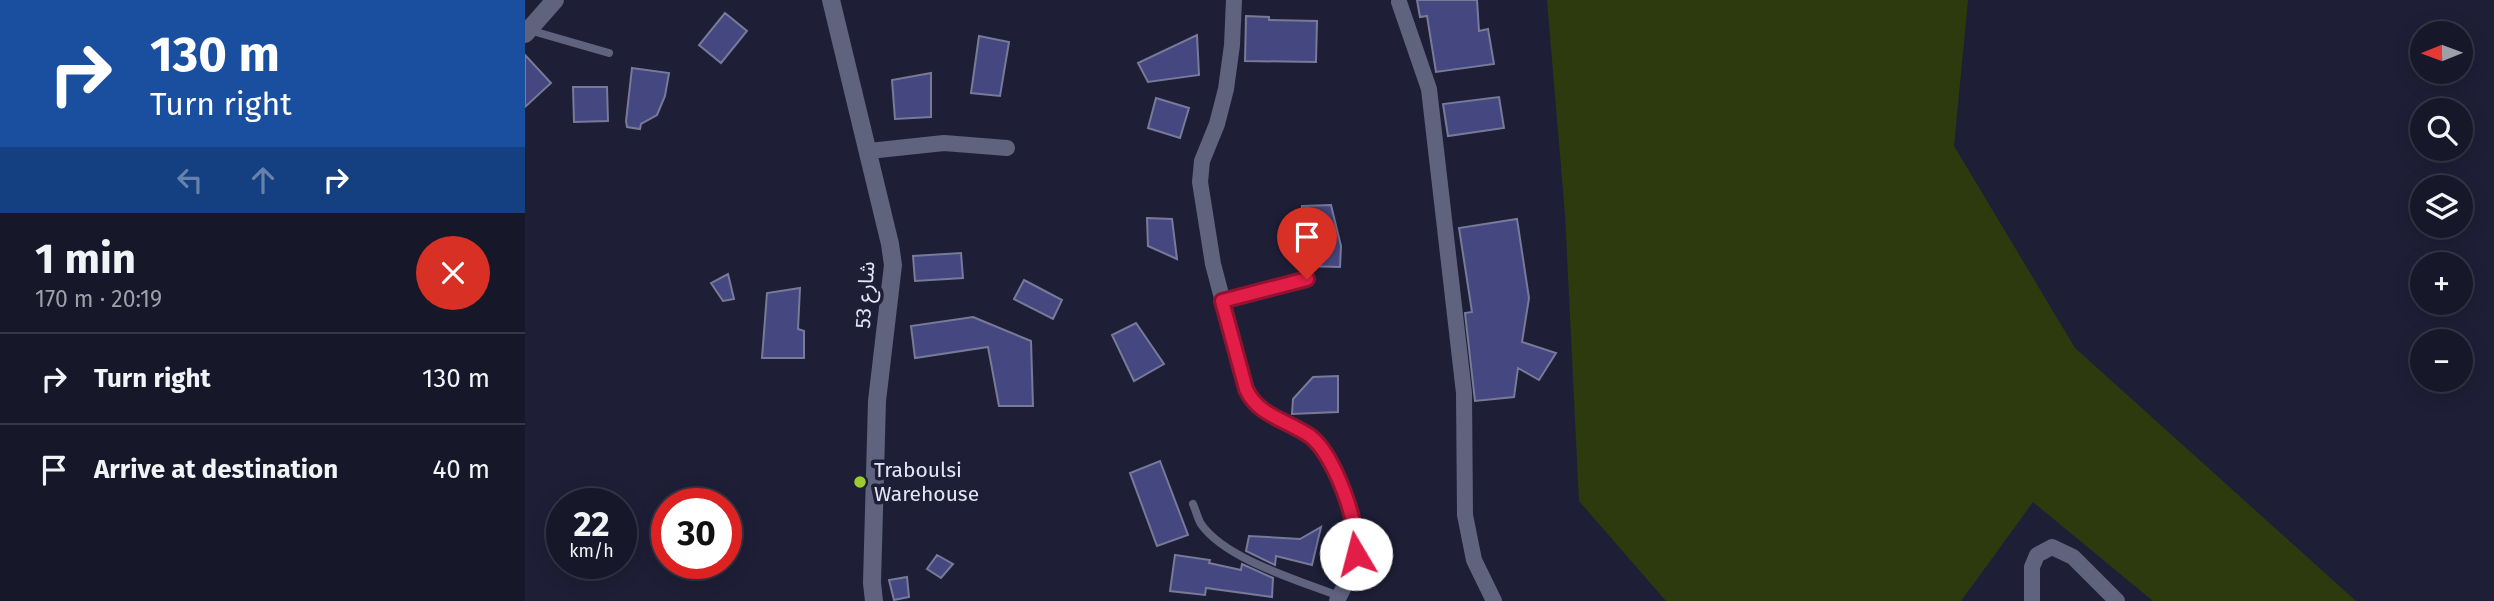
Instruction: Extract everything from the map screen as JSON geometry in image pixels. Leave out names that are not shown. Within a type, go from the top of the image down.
[{"type":"street","points":[[527,32],[555,0]]},
{"type":"street","name":"شارع 53","points":[[831,0],[891,244],[893,265],[877,401],[874,601]]},
{"type":"street","points":[[1234,0],[1233,45],[1226,89],[1200,173],[1209,246],[1251,400],[1260,409],[1316,442],[1322,447],[1335,470],[1356,532],[1357,545],[1353,566],[1338,599]]},
{"type":"street","points":[[1399,2],[1429,89],[1464,393],[1465,515],[1470,548],[1494,601]]},
{"type":"street","points":[[869,152],[944,143],[1007,148]]},
{"type":"street","points":[[1222,301],[1307,279]]},
{"type":"street","points":[[2032,601],[2032,567],[2037,555],[2052,547],[2073,557],[2117,601]]},
{"type":"lane","points":[[527,32],[609,53]]},
{"type":"lane","points":[[1193,504],[1202,525],[1221,544],[1242,557],[1338,599]]},
{"type":"green space","points":[[1547,0],[1968,0],[1954,146],[2075,348],[2356,601],[2153,601],[2033,502],[1961,601],[1666,601],[1579,501],[1565,214]]},
{"type":"building","points":[[1417,0],[1477,0],[1479,31],[1488,29],[1494,64],[1436,72],[1427,16],[1420,17]]},
{"type":"building","points":[[725,13],[747,31],[721,63],[699,45]]},
{"type":"building","points":[[1246,16],[1269,17],[1269,20],[1317,21],[1316,62],[1245,61]]},
{"type":"building","points":[[1197,35],[1199,75],[1148,82],[1138,63]]},
{"type":"building","points":[[979,36],[1009,42],[1000,96],[971,93]]},
{"type":"building","points":[[525,55],[551,83],[525,107]]},
{"type":"building","points":[[632,68],[669,73],[665,96],[657,115],[641,124],[640,129],[627,127],[626,121]]},
{"type":"building","points":[[931,73],[931,117],[895,119],[892,80]]},
{"type":"building","points":[[573,87],[607,87],[608,121],[574,122]]},
{"type":"building","points":[[1499,97],[1504,128],[1448,136],[1443,104]]},
{"type":"building","points":[[1156,98],[1189,108],[1180,138],[1148,128]]},
{"type":"building","points":[[1331,205],[1341,246],[1340,267],[1303,266],[1302,206]]},
{"type":"building","points":[[1147,218],[1172,219],[1177,259],[1148,246]]},
{"type":"building","points":[[1517,219],[1529,298],[1522,342],[1556,353],[1539,380],[1518,368],[1514,397],[1475,401],[1465,313],[1472,312],[1459,228]]},
{"type":"building","points":[[961,253],[963,278],[915,281],[913,256]]},
{"type":"building","points":[[728,274],[734,299],[723,301],[711,283]]},
{"type":"building","points":[[1024,280],[1062,300],[1053,319],[1014,299]]},
{"type":"building","points":[[800,288],[798,329],[804,331],[804,358],[762,358],[767,293]]},
{"type":"building","points":[[973,317],[1031,341],[1033,406],[999,406],[988,347],[915,358],[911,326]]},
{"type":"building","points":[[1136,323],[1164,364],[1134,381],[1112,335]]},
{"type":"building","points":[[1338,376],[1338,412],[1292,414],[1293,399],[1313,377]]},
{"type":"building","points":[[1160,461],[1188,535],[1157,546],[1130,473]]},
{"type":"building","points":[[1321,527],[1312,565],[1276,556],[1275,565],[1246,551],[1249,536],[1300,539]]},
{"type":"building","points":[[937,555],[953,564],[941,578],[927,569]]},
{"type":"building","points":[[1175,555],[1210,560],[1209,563],[1241,570],[1242,564],[1273,578],[1272,597],[1206,588],[1205,595],[1170,591]]},
{"type":"building","points":[[907,577],[909,597],[894,600],[889,580]]},
{"type":"place","name":"Traboulsi Warehouse","points":[[860,482]]},
{"type":"route","points":[[1307,279],[1222,301],[1251,400],[1260,409],[1310,437],[1322,447],[1329,458],[1356,532],[1356,554]]}]
